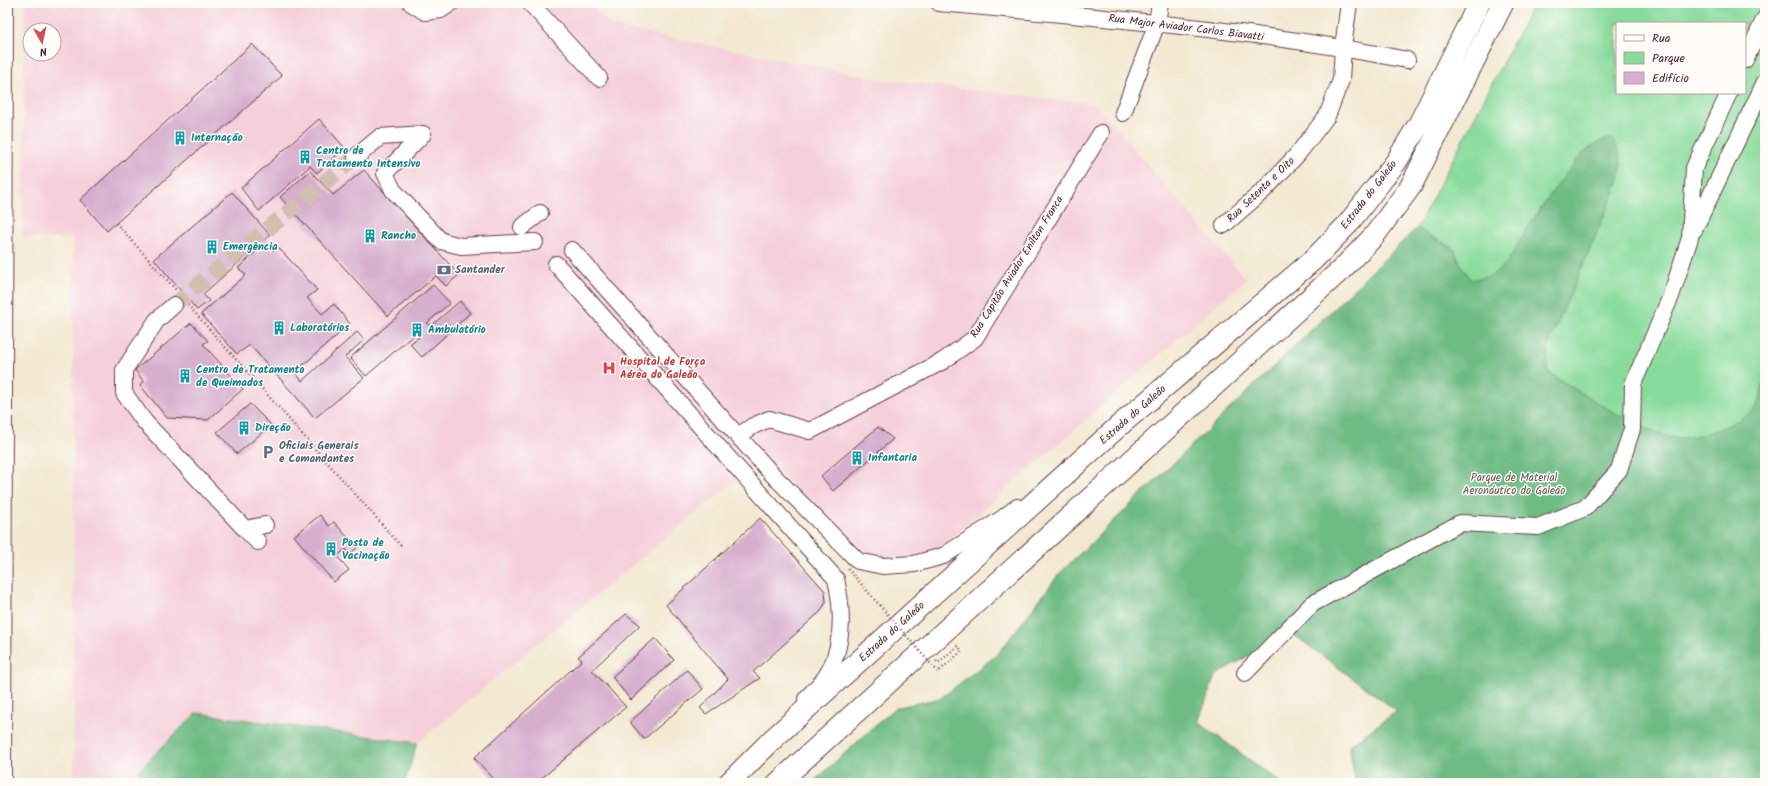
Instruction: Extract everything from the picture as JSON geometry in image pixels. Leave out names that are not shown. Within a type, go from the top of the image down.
[{"type":"main road","name":"Estrada do Galeão","points":[[729,783],[774,738],[1120,425],[1313,260],[1347,225],[1396,162],[1419,124],[1479,3]]},
{"type":"main road","points":[[778,783],[1336,274],[1374,236],[1410,186],[1503,3]]},
{"type":"street","points":[[3,783],[3,321],[6,3]]},
{"type":"street","points":[[411,3],[425,12],[441,10],[450,3]]},
{"type":"street","points":[[530,3],[599,78]]},
{"type":"street","name":"Rua Major Aviador Carlos Biavatti","points":[[939,3],[1157,23],[1343,47],[1407,60]]},
{"type":"street","points":[[1123,113],[1157,23],[1160,3]]},
{"type":"street","name":"Rua Setenta e Oito","points":[[1224,225],[1264,190],[1297,155],[1327,116],[1341,80],[1343,47],[1349,3]]},
{"type":"street","points":[[1746,58],[1765,18]]},
{"type":"street","points":[[1245,674],[1312,604],[1460,523],[1538,527],[1585,508],[1618,470],[1632,429],[1633,384],[1671,296],[1690,238],[1765,82]]},
{"type":"street","points":[[1690,238],[1694,168],[1730,94]]},
{"type":"street","name":"Rua Capitão Aviador Enilton Franca","points":[[738,436],[753,426],[769,420],[810,431],[943,361],[975,338],[1101,133]]},
{"type":"street","points":[[356,157],[380,137],[424,134],[385,173],[393,190],[441,241],[461,246],[535,242]]},
{"type":"street","points":[[522,227],[540,213]]},
{"type":"street","points":[[572,250],[771,473],[858,561],[883,566],[914,564],[943,556],[1003,518],[1120,425]]},
{"type":"street","points":[[556,264],[836,578],[841,600],[841,624],[837,650],[828,673],[774,738]]},
{"type":"street","points":[[178,299],[157,320],[124,370],[124,393],[144,421],[258,542]]},
{"type":"street","points":[[245,529],[265,525]]},
{"type":"path","points":[[116,223],[178,299],[402,548]]},
{"type":"path","points":[[848,569],[938,672],[962,651],[958,646],[938,663]]},
{"type":"shaded area","name":"Hospital de Força Aérea do Galeão","points":[[25,3],[588,3],[612,26],[879,79],[1095,104],[1246,279],[945,543],[920,558],[887,561],[861,554],[764,457],[417,743],[405,783],[74,783],[73,239],[23,237],[24,62],[62,62],[62,22],[25,22]]},
{"type":"green space","name":"Parque de Material Aeronáutico do Galeão","points":[[1534,3],[1765,3],[1765,783],[1356,783],[1349,746],[1397,711],[1289,631],[1215,676],[1198,722],[1281,783],[812,783],[895,708],[941,698],[998,654],[1060,573],[1417,228]]},
{"type":"green space","name":"Parque de Material Aeronáutico do Galeão","points":[[1611,138],[1620,155],[1621,167],[1619,179],[1548,346],[1547,371],[1622,417],[1670,437],[1678,438],[1689,437],[1715,430],[1749,414],[1757,405],[1765,379],[1765,783],[1356,783],[1349,746],[1397,711],[1289,631],[1215,676],[1198,722],[1281,783],[812,783],[895,708],[941,698],[998,654],[1060,573],[1417,228],[1454,249],[1461,265],[1471,280],[1491,276],[1507,263],[1550,195],[1581,155],[1598,142]]},
{"type":"green space","points":[[196,713],[417,743],[405,783],[135,783],[139,770]]},
{"type":"building","name":"Internação","points":[[252,44],[282,76],[107,231],[80,200]]},
{"type":"building","name":"Centro de Tratamento Intensivo","points":[[319,119],[345,148],[317,173],[310,166],[259,211],[241,188]]},
{"type":"building","name":"Rancho","points":[[364,170],[459,275],[446,286],[436,276],[388,316],[280,197],[310,171],[333,195]]},
{"type":"building","name":"Emergência","points":[[232,192],[270,235],[203,294],[209,301],[197,310],[154,259]]},
{"type":"building","name":"Laboratórios","points":[[266,243],[274,251],[278,247],[317,290],[307,298],[322,314],[334,304],[350,324],[295,372],[302,381],[357,332],[364,340],[345,357],[364,378],[315,418],[250,345],[237,354],[201,314],[246,275],[238,268]]},
{"type":"building","name":"Ambulatório","points":[[433,285],[450,303],[427,323],[431,326],[460,301],[470,313],[422,357],[410,344],[420,336],[416,333],[366,376],[350,358]]},
{"type":"building","name":"Centro de Tratamento de Queimados","points":[[191,323],[208,341],[203,344],[243,389],[208,420],[167,418],[140,385],[144,382],[135,370]]},
{"type":"building","name":"Direção","points":[[250,404],[271,425],[237,454],[217,432]]},
{"type":"building","name":"Infantaria","points":[[878,427],[893,439],[833,491],[821,476]]},
{"type":"building","name":"Posto de Vacinação","points":[[320,515],[329,526],[334,522],[357,548],[349,554],[346,549],[337,556],[349,570],[334,582],[294,536]]},
{"type":"building","points":[[760,518],[825,591],[826,602],[821,611],[753,672],[760,678],[706,714],[700,708],[728,679],[666,605]]},
{"type":"building","points":[[626,614],[640,625],[592,670],[626,707],[536,783],[498,783],[474,758],[582,660],[578,657]]},
{"type":"building","points":[[655,638],[674,660],[631,700],[612,677]]},
{"type":"building","points":[[687,670],[703,689],[644,739],[630,722]]},
{"type":"tunnel","points":[[174,305],[356,157]]},
{"type":"place","name":"Internação","points":[[180,138]]},
{"type":"place","name":"Centro de Tratamento Intensivo","points":[[305,157]]},
{"type":"place","name":"Rancho","points":[[370,236]]},
{"type":"place","name":"Emergência","points":[[212,247]]},
{"type":"place","name":"Santander","points":[[444,270]]},
{"type":"place","name":"Laboratórios","points":[[279,328]]},
{"type":"place","name":"Ambulatório","points":[[417,330]]},
{"type":"place","name":"Hospital de Força Aérea do Galeão","points":[[609,368]]},
{"type":"place","name":"Centro de Tratamento de Queimados","points":[[185,376]]},
{"type":"place","name":"Direção","points":[[244,428]]},
{"type":"place","name":"Oficiais Generais e Comandantes","points":[[268,452]]},
{"type":"place","name":"Infantaria","points":[[857,458]]},
{"type":"place","name":"Posto de Vacinação","points":[[331,549]]}]
